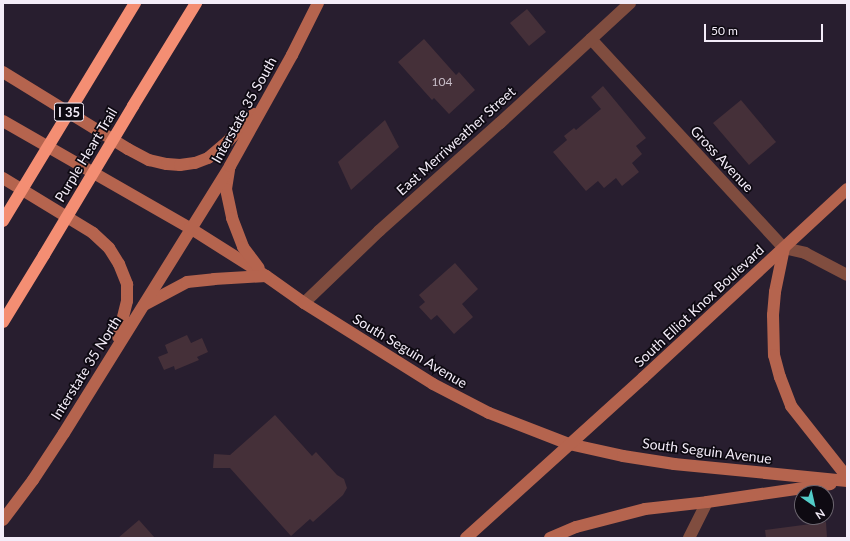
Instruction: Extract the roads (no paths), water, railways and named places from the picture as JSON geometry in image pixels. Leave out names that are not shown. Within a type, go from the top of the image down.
[{"type":"highway","name":"I 35","points":[[3,221],[135,3]]},
{"type":"highway","name":"Purple Heart Trail","points":[[3,322],[196,3]]},
{"type":"main road","name":"Interstate 35 South","points":[[190,228],[230,166],[318,3]]},
{"type":"main road","points":[[3,72],[128,149],[149,160],[167,164],[180,165],[195,163],[208,158],[227,142],[265,102]]},
{"type":"main road","name":"South Seguin Avenue","points":[[3,121],[190,228],[266,276],[304,303],[462,400],[489,413],[569,444],[623,456],[674,464],[847,482]]},
{"type":"main road","points":[[230,166],[226,189],[232,218],[243,247],[266,276]]},
{"type":"main road","points":[[3,178],[93,233],[109,248],[119,264],[127,284],[127,301],[115,350]]},
{"type":"main road","name":"South Elliot Knox Boulevard","points":[[466,538],[847,190]]},
{"type":"main road","name":"Interstate 35 North","points":[[3,520],[33,480],[190,228]]},
{"type":"main road","points":[[784,248],[773,315],[774,355],[780,377],[791,406],[847,477]]},
{"type":"main road","points":[[142,305],[187,282],[266,276]]},
{"type":"main road","points":[[550,538],[576,527],[645,509],[708,502],[847,482]]},
{"type":"street","name":"East Merriweather Street","points":[[304,303],[379,231],[500,123],[630,3]]},
{"type":"street","name":"Gross Avenue","points":[[591,39],[784,248]]},
{"type":"street","points":[[784,248],[805,253],[847,275]]},
{"type":"street","points":[[690,538],[708,502]]}]
